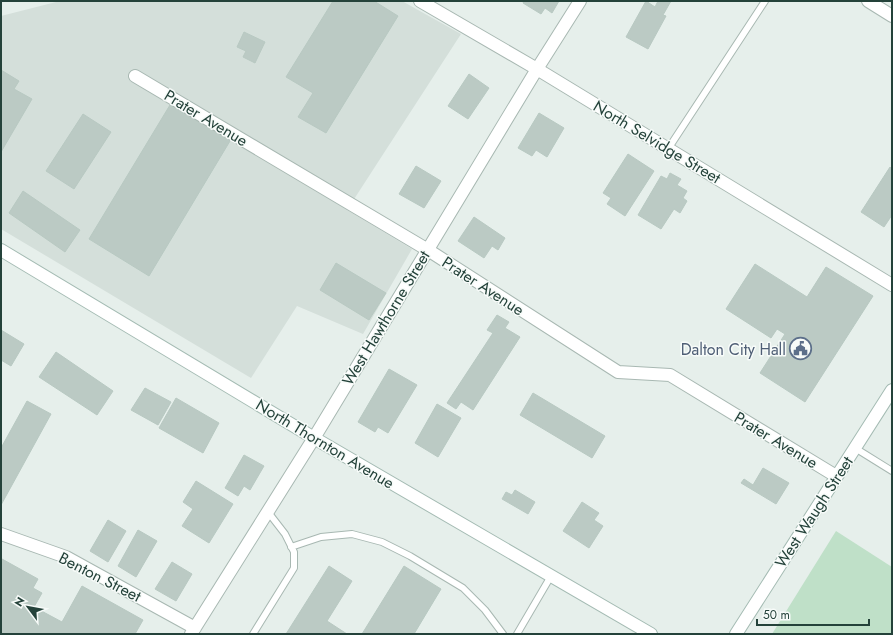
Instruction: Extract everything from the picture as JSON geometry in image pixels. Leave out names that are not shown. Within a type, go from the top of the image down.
[{"type":"street","name":"North Selvidge Street","points":[[420,1],[537,69],[892,286]]},
{"type":"street","name":"West Hawthorne Street","points":[[193,631],[314,438],[537,69],[580,1]]},
{"type":"street","points":[[868,1],[892,16]]},
{"type":"street","name":"Prater Avenue","points":[[135,76],[428,250],[618,372],[670,376],[836,476]]},
{"type":"street","name":"North Thornton Avenue","points":[[1,250],[314,438],[651,634]]},
{"type":"street","name":"West Waugh Street","points":[[736,634],[836,476],[892,392]]},
{"type":"street","name":"Benton Street","points":[[1,534],[66,557],[193,631]]},
{"type":"lane","points":[[668,149],[765,1]]},
{"type":"lane","points":[[855,448],[891,468]]},
{"type":"lane","points":[[253,634],[294,568],[294,552],[285,534],[268,512]]},
{"type":"lane","points":[[291,547],[321,537],[352,534],[382,542],[410,556],[463,588],[485,610],[503,634]]},
{"type":"lane","points":[[516,634],[551,576]]},
{"type":"shaded area","points":[[60,1],[402,1],[461,34],[347,210],[412,249],[363,334],[297,306],[251,378],[1,229],[1,16]]},
{"type":"green space","points":[[836,531],[892,567],[892,634],[772,634]]},
{"type":"building","points":[[333,1],[374,1],[398,16],[326,133],[298,117],[313,93],[286,77]]},
{"type":"building","points":[[524,1],[559,1],[552,13],[545,8],[541,14],[523,3]]},
{"type":"building","points":[[646,1],[655,7],[658,1],[671,1],[663,15],[666,16],[648,49],[626,37]]},
{"type":"building","points":[[244,32],[265,42],[255,63],[243,57],[246,51],[237,47]]},
{"type":"building","points":[[1,70],[19,81],[14,89],[32,99],[1,152]]},
{"type":"building","points":[[469,74],[489,88],[468,119],[448,106]]},
{"type":"building","points":[[173,100],[233,136],[149,276],[89,239]]},
{"type":"building","points":[[539,113],[564,128],[547,157],[536,150],[532,156],[518,148]]},
{"type":"building","points":[[83,114],[111,132],[74,189],[46,171]]},
{"type":"building","points":[[628,154],[654,171],[625,216],[607,204],[611,198],[603,193]]},
{"type":"building","points":[[416,166],[441,181],[424,208],[399,194]]},
{"type":"building","points":[[890,167],[892,169],[892,215],[884,227],[861,212]]},
{"type":"building","points":[[670,173],[681,179],[677,185],[687,191],[683,198],[687,201],[680,213],[674,209],[661,229],[638,215],[661,176],[667,179]]},
{"type":"building","points":[[23,191],[80,230],[65,252],[9,213]]},
{"type":"building","points":[[474,217],[505,238],[498,250],[492,246],[484,258],[458,241]]},
{"type":"building","points":[[336,263],[386,293],[369,320],[320,290]]},
{"type":"building","points":[[755,264],[807,297],[826,267],[873,296],[805,402],[760,373],[785,334],[777,329],[771,338],[726,309]]},
{"type":"building","points":[[497,315],[509,322],[505,328],[520,337],[473,410],[461,402],[456,409],[447,403],[493,333],[487,330]]},
{"type":"building","points":[[1,330],[24,344],[11,366],[1,360]]},
{"type":"building","points":[[56,352],[113,391],[97,415],[39,377]]},
{"type":"building","points":[[389,369],[417,385],[388,433],[378,427],[375,432],[358,422]]},
{"type":"building","points":[[145,388],[171,402],[158,425],[131,410]]},
{"type":"building","points":[[533,393],[605,436],[592,458],[520,415]]},
{"type":"building","points":[[176,398],[219,423],[203,453],[159,428]]},
{"type":"building","points":[[27,401],[51,414],[1,505],[1,448]]},
{"type":"building","points":[[437,404],[461,418],[438,457],[415,443]]},
{"type":"building","points":[[244,455],[264,466],[250,490],[244,486],[238,496],[225,488]]},
{"type":"building","points":[[763,468],[789,483],[776,504],[741,483],[744,479],[753,485]]},
{"type":"building","points":[[196,481],[233,504],[209,543],[182,526],[193,509],[183,502]]},
{"type":"building","points":[[515,490],[535,502],[528,514],[502,499],[506,492],[512,495]]},
{"type":"building","points":[[582,502],[599,513],[594,520],[603,526],[589,548],[563,531]]},
{"type":"building","points":[[108,520],[126,531],[108,562],[90,551]]},
{"type":"building","points":[[138,530],[157,541],[136,577],[118,566]]},
{"type":"building","points":[[2,559],[38,579],[33,588],[42,593],[34,607],[62,622],[82,586],[143,620],[135,634],[1,634]]},
{"type":"building","points":[[172,562],[192,574],[176,601],[155,589]]},
{"type":"building","points":[[329,566],[352,581],[327,621],[347,634],[286,634]]},
{"type":"building","points":[[404,566],[441,589],[414,634],[362,634]]},
{"type":"place","name":"Dalton City Hall","points":[[801,349]]}]
